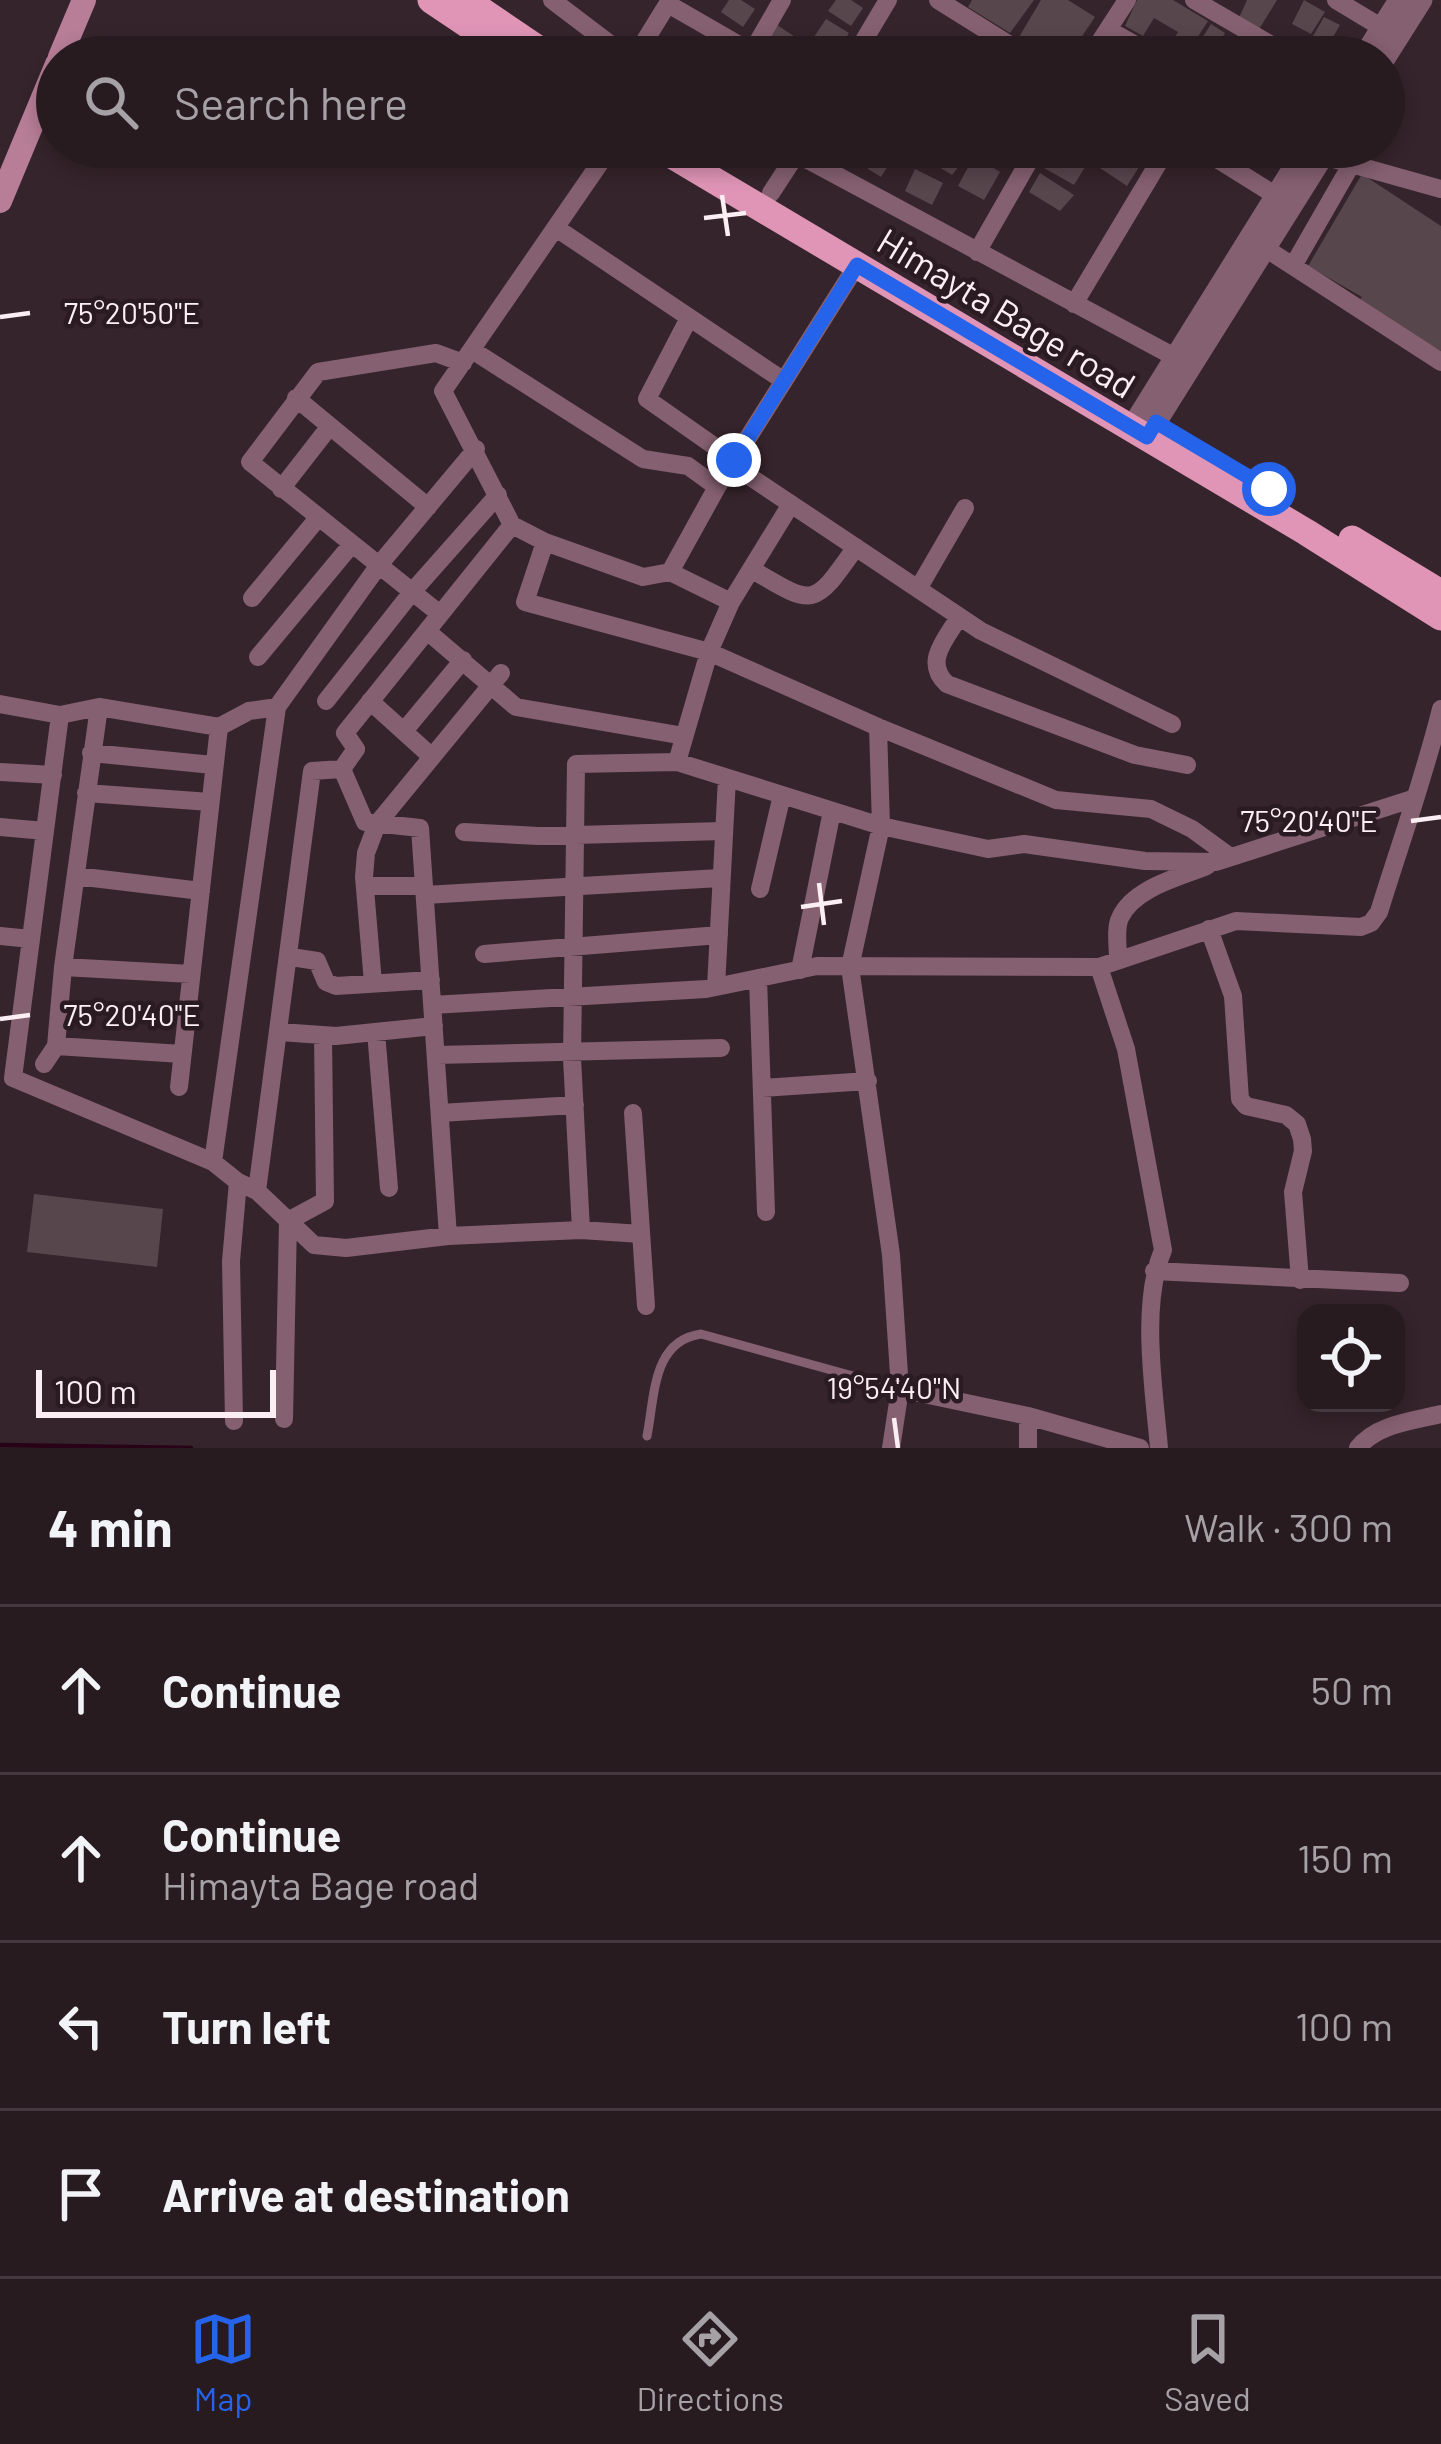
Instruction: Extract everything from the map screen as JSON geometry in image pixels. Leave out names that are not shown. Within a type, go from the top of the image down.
[{"type":"main road","points":[[69,36],[84,0]]},
{"type":"main road","points":[[431,0],[491,16]]},
{"type":"main road","points":[[466,0],[520,36]]},
{"type":"main road","points":[[3,185],[36,111]]},
{"type":"main road","name":"Himayta Bage road","points":[[693,168],[1144,425],[1441,617]]},
{"type":"main road","points":[[729,168],[1144,425],[1441,592]]},
{"type":"street","points":[[552,0],[602,36]]},
{"type":"street","points":[[765,36],[782,0]]},
{"type":"street","points":[[867,36],[888,0]]},
{"type":"street","points":[[938,0],[995,36]]},
{"type":"street","points":[[1194,0],[1256,36]]},
{"type":"street","points":[[1336,0],[1390,32]]},
{"type":"street","points":[[1389,36],[1399,0]]},
{"type":"street","points":[[1386,36],[1422,0]]},
{"type":"street","points":[[646,36],[669,2],[725,36]]},
{"type":"street","points":[[1105,36],[1121,2]]},
{"type":"street","points":[[1109,30],[1120,36]]},
{"type":"street","points":[[597,168],[443,391],[512,525],[545,542],[643,577],[670,572],[730,602]]},
{"type":"street","points":[[771,193],[787,168]]},
{"type":"street","points":[[830,168],[1182,361]]},
{"type":"street","points":[[977,252],[1025,168]]},
{"type":"street","points":[[1075,304],[1156,168]]},
{"type":"street","points":[[1231,168],[1276,196]]},
{"type":"street","points":[[1144,425],[1276,196],[1302,168]]},
{"type":"street","points":[[1182,361],[1265,248],[1309,168]]},
{"type":"street","points":[[1294,266],[1349,168]]},
{"type":"street","points":[[1362,168],[1441,189]]},
{"type":"street","points":[[556,228],[784,381]]},
{"type":"street","points":[[1265,248],[1441,362]]},
{"type":"street","points":[[670,572],[717,487],[857,265]]},
{"type":"street","points":[[689,318],[647,398],[791,504],[981,632],[1172,724]]},
{"type":"street","points":[[440,614],[250,462],[314,375],[326,369],[436,352],[467,356],[643,459],[684,465],[717,487]]},
{"type":"street","points":[[296,398],[428,507]]},
{"type":"street","points":[[281,489],[330,426]]},
{"type":"street","points":[[213,1162],[277,707],[379,566],[476,449]]},
{"type":"street","points":[[326,701],[412,592],[498,495]]},
{"type":"street","points":[[677,762],[709,652],[730,602],[791,504]]},
{"type":"street","points":[[918,589],[965,508]]},
{"type":"street","points":[[252,598],[318,518]]},
{"type":"street","points":[[342,769],[356,749],[345,733],[512,525]]},
{"type":"street","points":[[545,542],[525,602],[709,652],[1056,800],[1150,809],[1192,829],[1223,859]]},
{"type":"street","points":[[258,657],[352,544]]},
{"type":"street","points":[[751,569],[794,595],[813,597],[825,590],[856,548]]},
{"type":"street","points":[[959,616],[934,658],[935,670],[947,684],[1135,755],[1187,765]]},
{"type":"street","points":[[427,631],[496,679],[516,707],[684,736]]},
{"type":"street","points":[[404,731],[463,660]]},
{"type":"street","points":[[373,983],[365,854],[377,824],[496,679]]},
{"type":"street","points":[[370,701],[432,757]]},
{"type":"street","points":[[0,704],[60,715],[99,707],[219,727],[249,711],[277,707]]},
{"type":"street","points":[[44,1064],[56,1046],[99,707]]},
{"type":"street","points":[[432,1005],[716,987],[800,970],[1108,962],[1236,921],[1361,927],[1379,912],[1441,709]]},
{"type":"street","points":[[60,715],[13,1078],[213,1162],[257,1191],[314,1245],[346,1248],[448,1236],[581,1230],[641,1234]]},
{"type":"street","points":[[179,1087],[219,727]]},
{"type":"street","points":[[878,727],[881,826],[850,967],[891,1256],[900,1389],[891,1448]]},
{"type":"street","points":[[92,753],[213,765]]},
{"type":"street","points":[[581,1230],[572,1051],[576,764],[677,762],[881,826],[988,849],[1024,844],[1144,861],[1223,859]]},
{"type":"street","points":[[271,767],[342,769]]},
{"type":"street","points":[[342,769],[364,822],[420,828],[448,1236]]},
{"type":"street","points":[[257,1191],[312,771]]},
{"type":"street","points":[[0,772],[52,775]]},
{"type":"street","points":[[716,987],[727,778]]},
{"type":"street","points":[[86,793],[210,802]]},
{"type":"street","points":[[760,890],[782,795]]},
{"type":"street","points":[[1159,1448],[1151,1360],[1154,1270],[1162,1250],[1108,962],[1118,920],[1130,904],[1152,889],[1223,859],[1415,798]]},
{"type":"street","points":[[800,970],[832,811]]},
{"type":"street","points":[[0,826],[45,831]]},
{"type":"street","points":[[464,832],[723,831]]},
{"type":"street","points":[[76,876],[201,891]]},
{"type":"street","points":[[365,886],[424,891],[720,878]]},
{"type":"street","points":[[1209,929],[1234,996],[1240,1099],[1246,1106],[1286,1115],[1297,1124],[1302,1139],[1293,1192],[1300,1280]]},
{"type":"street","points":[[484,954],[719,935]]},
{"type":"street","points":[[0,936],[31,939]]},
{"type":"street","points":[[291,957],[316,962],[330,985],[431,980]]},
{"type":"street","points":[[63,967],[191,974]]},
{"type":"street","points":[[758,978],[766,1212]]},
{"type":"street","points":[[0,990],[24,994]]},
{"type":"street","points":[[280,1032],[323,1035],[434,1026]]},
{"type":"street","points":[[376,1032],[389,1188]]},
{"type":"street","points":[[288,1221],[326,1201],[323,1035]]},
{"type":"street","points":[[56,1046],[182,1054]]},
{"type":"street","points":[[436,1054],[721,1048]]},
{"type":"street","points":[[762,1088],[868,1081]]},
{"type":"street","points":[[440,1113],[574,1105]]},
{"type":"street","points":[[633,1113],[646,1306]]},
{"type":"street","points":[[234,1421],[231,1261],[238,1182]]},
{"type":"street","points":[[284,1419],[288,1221]]},
{"type":"street","points":[[1154,1270],[1400,1283]]},
{"type":"street","points":[[900,1389],[1028,1416],[1140,1448]]},
{"type":"street","points":[[1358,1448],[1366,1438],[1390,1427],[1441,1414]]},
{"type":"street","points":[[1028,1416],[1028,1448]]},
{"type":"lane","points":[[647,1436],[662,1358],[683,1337],[700,1334],[900,1389]]},
{"type":"building","points":[[729,0],[741,0],[755,9],[743,27],[721,12]]},
{"type":"building","points":[[836,0],[851,0],[863,8],[851,26],[828,11]]},
{"type":"building","points":[[972,0],[1034,0],[1010,33],[968,7]]},
{"type":"building","points":[[1041,0],[1068,0],[1095,17],[1082,36],[1020,36]]},
{"type":"building","points":[[1137,0],[1173,0],[1208,21],[1198,36],[1176,36],[1178,32],[1154,18],[1143,36],[1125,26]]},
{"type":"building","points":[[1247,0],[1277,0],[1258,31],[1238,20]]},
{"type":"building","points":[[1304,0],[1325,12],[1311,34],[1292,24]]},
{"type":"building","points":[[1324,17],[1340,25],[1334,36],[1313,36]]},
{"type":"building","points":[[826,19],[849,33],[847,36],[815,36]]},
{"type":"building","points":[[1211,24],[1225,33],[1223,36],[1203,36]]},
{"type":"building","points":[[777,25],[794,36],[770,36]]},
{"type":"building","points":[[869,168],[887,168],[881,177]]},
{"type":"building","points":[[968,168],[1000,172],[984,200],[958,186]]},
{"type":"building","points":[[1044,168],[1084,168],[1074,185]]},
{"type":"building","points":[[1100,168],[1138,168],[1127,186]]},
{"type":"building","points":[[915,169],[943,183],[932,205],[905,191]]},
{"type":"building","points":[[1040,173],[1074,195],[1060,211],[1029,192]]},
{"type":"building","points":[[1362,174],[1441,226],[1441,351],[1372,312],[1359,301],[1362,297],[1308,266]]},
{"type":"building","points":[[34,1194],[163,1209],[157,1267],[27,1252]]},
{"type":"waterway","points":[[0,1445],[191,1448]]},
{"type":"route","points":[[734,460],[857,265],[1147,437],[1156,422],[1269,489]]}]
